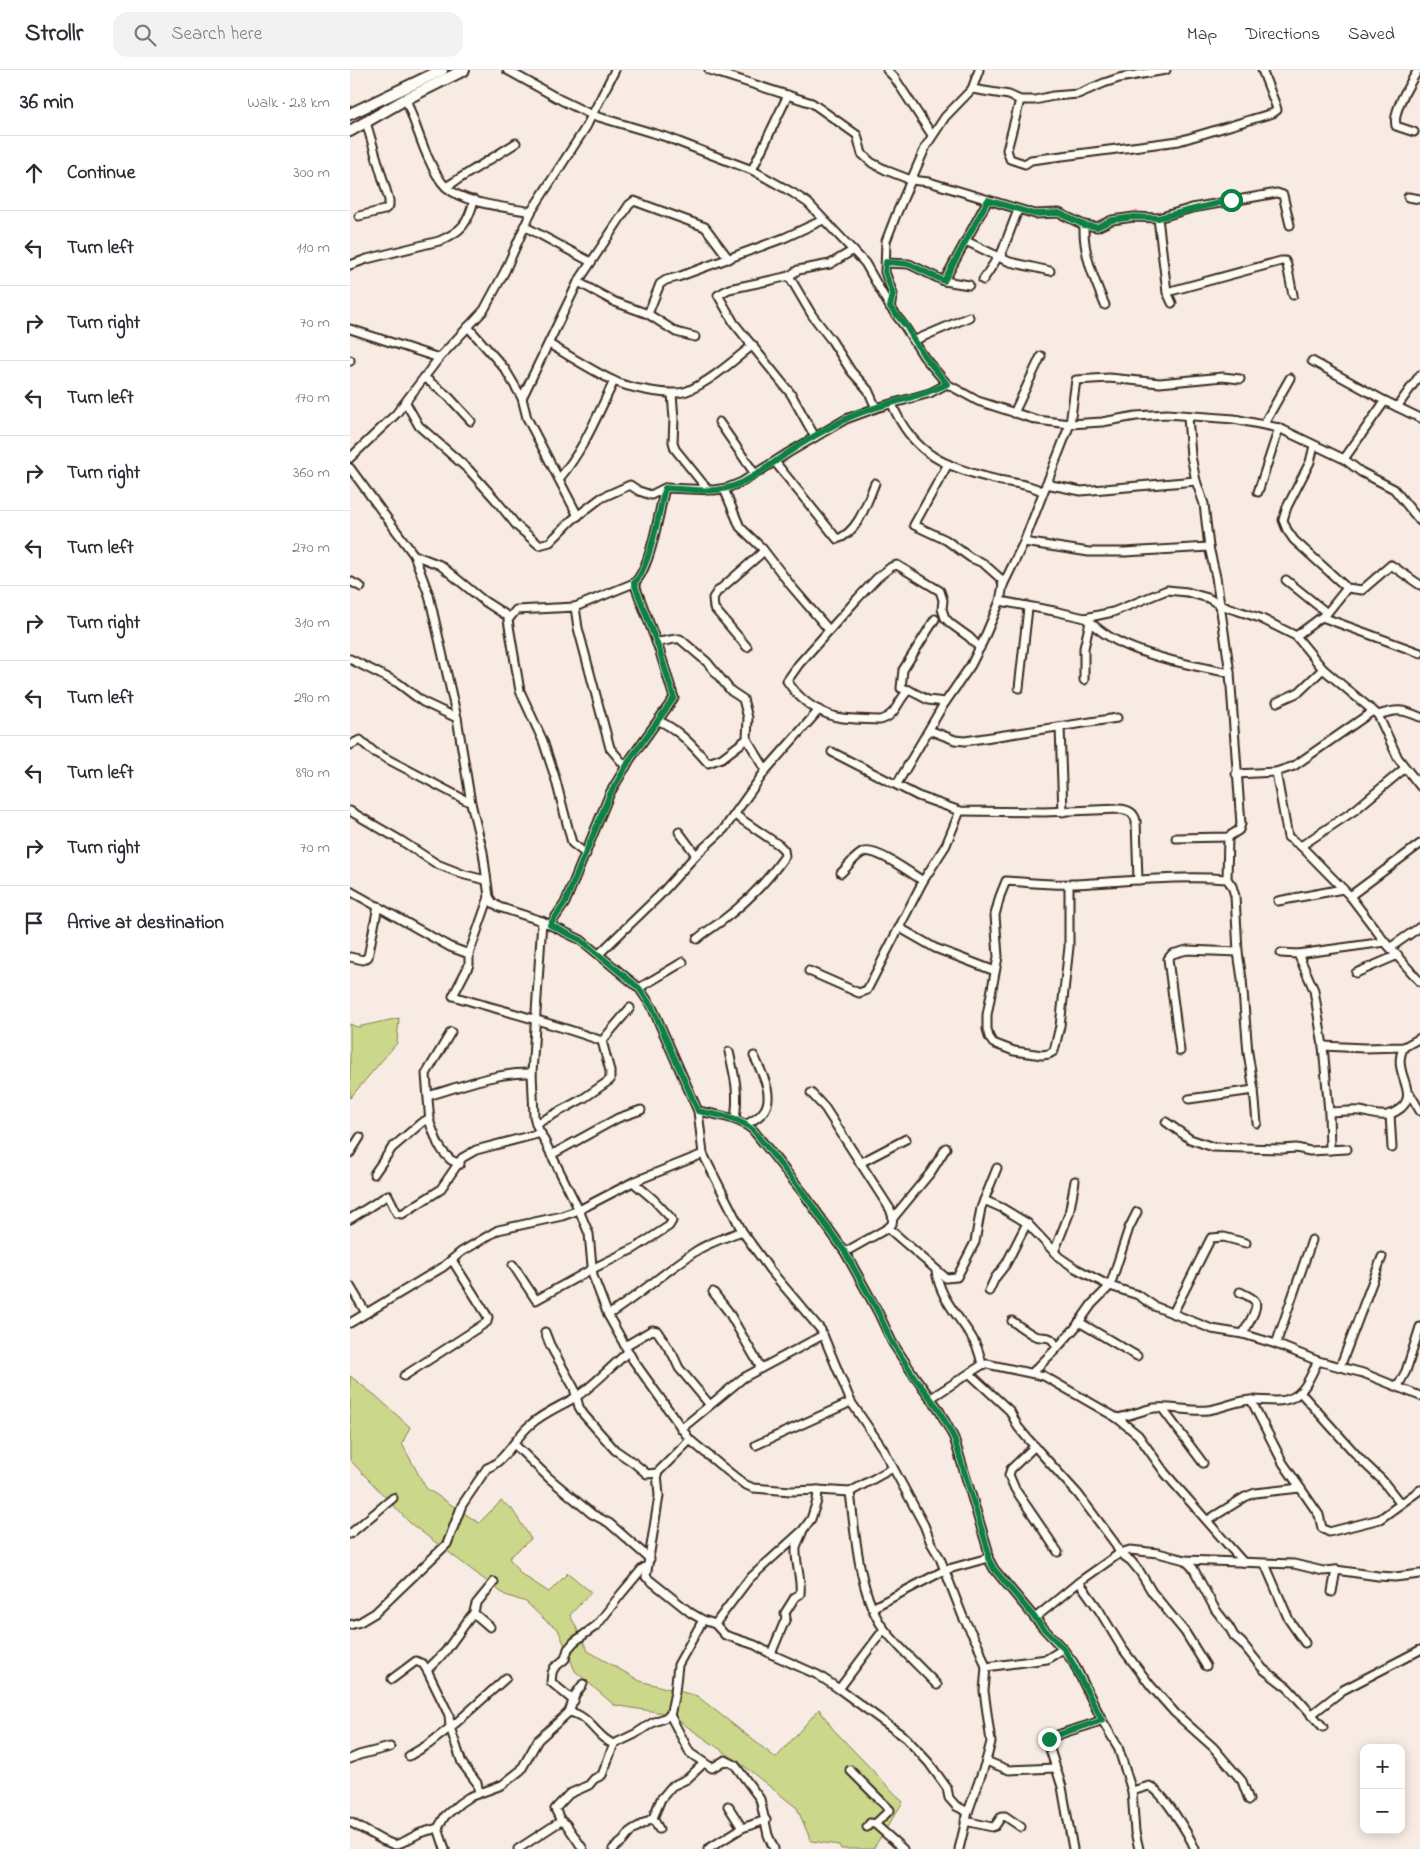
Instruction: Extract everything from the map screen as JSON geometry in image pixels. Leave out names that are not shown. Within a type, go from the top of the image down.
[{"type":"street","points":[[350,114],[442,70]]},
{"type":"street","points":[[350,131],[406,99],[464,70]]},
{"type":"street","points":[[507,70],[561,100],[592,114],[666,137],[752,170],[808,203],[865,263],[890,307],[906,326],[924,356],[947,384],[978,402],[1037,420],[1070,424],[1155,415],[1234,419],[1279,428],[1344,459],[1361,472],[1394,489],[1420,521]]},
{"type":"street","points":[[350,458],[406,403],[439,358],[484,310],[493,296],[531,212],[586,127],[615,70]]},
{"type":"street","points":[[709,70],[812,103],[857,135],[862,154],[872,163],[911,180],[929,182],[1018,210],[1034,214],[1059,213],[1084,225],[1097,227],[1119,219],[1134,217],[1158,218],[1192,208],[1277,193],[1283,195],[1290,226]]},
{"type":"street","points":[[887,70],[894,77],[932,135]]},
{"type":"street","points":[[890,307],[893,294],[885,272],[886,241],[917,165],[932,135],[945,117],[972,89],[979,70]]},
{"type":"street","points":[[972,89],[1009,94],[1020,100],[1035,100],[1078,94],[1111,80],[1166,70]]},
{"type":"street","points":[[1020,100],[1008,150],[1010,159],[1025,164],[1031,160],[1179,141],[1273,114],[1277,110],[1262,70]]},
{"type":"street","points":[[1414,132],[1396,126],[1394,121],[1418,70]]},
{"type":"street","points":[[752,170],[788,95]]},
{"type":"street","points":[[406,99],[432,166],[446,187],[474,200],[531,212]]},
{"type":"street","points":[[359,216],[384,210],[389,206],[389,200],[366,122]]},
{"type":"street","points":[[446,187],[516,143]]},
{"type":"street","points":[[1408,197],[1420,199]]},
{"type":"street","points":[[350,265],[367,258],[439,241],[450,236],[464,226],[470,216],[474,200]]},
{"type":"street","points":[[944,281],[988,200]]},
{"type":"street","points":[[522,398],[578,282],[629,205],[634,201],[705,227],[729,260]]},
{"type":"street","points":[[983,280],[1001,256],[1018,210]]},
{"type":"street","points":[[1158,218],[1167,292],[1172,302]]},
{"type":"street","points":[[648,314],[660,284],[666,280],[729,260],[823,220]]},
{"type":"street","points":[[1084,225],[1086,255],[1105,306]]},
{"type":"street","points":[[524,226],[591,262]]},
{"type":"street","points":[[966,241],[1001,256],[1010,262],[1050,271]]},
{"type":"street","points":[[815,437],[791,394],[734,323],[718,295],[729,289],[789,276],[798,270],[830,264],[852,251]]},
{"type":"street","points":[[1167,292],[1281,260],[1285,261],[1287,265],[1293,295]]},
{"type":"street","points":[[886,262],[909,264],[944,281],[969,285]]},
{"type":"street","points":[[789,276],[812,315],[832,341],[851,371],[868,390],[876,408]]},
{"type":"street","points":[[578,282],[615,302],[648,314],[676,332],[694,337]]},
{"type":"street","points":[[913,340],[969,317]]},
{"type":"street","points":[[468,327],[505,369],[522,398],[527,418],[578,516]]},
{"type":"street","points":[[350,329],[439,358]]},
{"type":"street","points":[[549,344],[614,382],[672,394],[688,391],[720,371],[753,345]]},
{"type":"street","points":[[1014,413],[1041,356]]},
{"type":"street","points":[[1312,361],[1420,418]]},
{"type":"street","points":[[1397,407],[1420,375]]},
{"type":"street","points":[[897,784],[945,702],[971,665],[980,648],[1000,601],[1003,585],[1024,542],[1042,491],[1070,424],[1076,380],[1109,378],[1160,384],[1223,377],[1240,379]]},
{"type":"street","points":[[425,378],[448,396],[471,421]]},
{"type":"street","points":[[1264,424],[1290,378]]},
{"type":"street","points":[[559,479],[582,448],[614,382]]},
{"type":"street","points":[[406,403],[419,426],[469,470],[496,499],[517,526],[539,544],[550,542],[601,498],[630,485],[639,491],[651,494],[665,488],[708,490],[724,488],[742,482],[846,419],[876,408],[930,393],[947,384]]},
{"type":"street","points":[[672,394],[674,449],[708,490]]},
{"type":"street","points":[[1344,459],[1385,401]]},
{"type":"street","points":[[892,404],[899,421],[911,438],[936,459],[971,473],[1029,486],[1042,491]]},
{"type":"street","points":[[1176,838],[1228,837],[1239,830],[1241,824],[1230,673],[1209,547],[1204,504],[1196,481],[1188,416]]},
{"type":"street","points":[[719,422],[755,474]]},
{"type":"street","points":[[1258,492],[1279,428]]},
{"type":"street","points":[[1314,446],[1310,462],[1287,507],[1283,520],[1294,540],[1347,588],[1362,590],[1391,565],[1420,585]]},
{"type":"street","points":[[775,462],[837,539],[844,537],[856,523],[864,510],[875,483]]},
{"type":"street","points":[[948,464],[914,525],[946,540],[971,558],[983,563],[1001,579],[1003,585]]},
{"type":"street","points":[[350,468],[414,555],[429,596],[457,718],[489,897],[499,907],[542,921],[581,940],[639,988],[652,1007],[698,1111],[703,1154],[742,1231],[770,1270],[823,1335],[851,1402],[883,1449],[924,1525],[945,1570],[963,1617],[973,1639],[978,1645],[986,1667],[984,1692],[991,1742],[965,1821],[959,1849]]},
{"type":"street","points":[[1046,484],[1081,491],[1196,481]]},
{"type":"street","points":[[586,854],[572,844],[555,777],[543,741],[520,691],[508,620],[516,610],[575,607],[634,583],[641,577],[647,561],[665,488]]},
{"type":"street","points":[[724,488],[740,527],[764,551],[829,630]]},
{"type":"street","points":[[1024,542],[1089,552],[1209,547]]},
{"type":"street","points":[[747,647],[714,608],[713,598],[717,592],[764,551]]},
{"type":"street","points":[[414,555],[440,566],[471,591],[509,617]]},
{"type":"street","points":[[909,690],[904,694],[893,714],[886,719],[834,717],[806,704],[794,692],[787,681],[799,664],[877,578],[891,567],[897,565],[940,591],[945,618],[980,648]]},
{"type":"street","points":[[1286,580],[1324,615],[1420,653]]},
{"type":"street","points":[[350,581],[361,587]]},
{"type":"street","points":[[550,925],[565,903],[610,794],[626,767],[674,698],[634,583]]},
{"type":"street","points":[[1296,636],[1324,615],[1347,588]]},
{"type":"street","points":[[1087,620],[1113,612],[1167,590],[1187,592],[1208,598],[1220,605],[1260,618],[1296,636],[1323,669],[1375,713],[1404,768],[1420,786]]},
{"type":"street","points":[[1000,601],[1028,608],[1054,611],[1087,620],[1112,638],[1130,646],[1179,662],[1230,673]]},
{"type":"street","points":[[575,607],[578,628],[610,748],[626,767]]},
{"type":"street","points":[[1019,688],[1028,608]]},
{"type":"street","points":[[935,619],[903,670],[901,688],[928,700],[945,702]]},
{"type":"street","points":[[1084,680],[1084,648],[1087,620]]},
{"type":"street","points":[[656,642],[680,639],[707,662],[731,691],[743,699],[748,718],[747,739],[766,770]]},
{"type":"street","points":[[350,659],[398,683],[423,702],[457,718]]},
{"type":"street","points":[[1277,702],[1299,692],[1323,669]]},
{"type":"street","points":[[668,709],[668,725]]},
{"type":"street","points":[[599,954],[724,829],[766,770],[819,710]]},
{"type":"street","points":[[1236,774],[1276,772],[1294,766],[1375,713],[1405,710],[1420,717]]},
{"type":"street","points":[[929,730],[955,740],[965,741],[1117,718]]},
{"type":"street","points":[[659,721],[668,725],[695,748],[708,763],[722,758],[747,739]]},
{"type":"street","points":[[1060,727],[1063,812]]},
{"type":"street","points":[[350,745],[360,740],[374,752],[471,803]]},
{"type":"street","points":[[832,752],[918,796],[960,811],[996,813],[1120,809],[1132,813],[1138,831],[1138,880]]},
{"type":"street","points":[[1301,846],[1355,810],[1404,768]]},
{"type":"street","points":[[1276,772],[1288,837],[1301,846],[1350,896],[1420,982]]},
{"type":"street","points":[[350,811],[400,840],[436,864],[465,875],[486,880]]},
{"type":"street","points":[[809,971],[860,993],[867,990],[923,881],[946,845],[960,811]]},
{"type":"street","points":[[697,938],[751,897],[785,856],[784,850],[779,845],[735,815]]},
{"type":"street","points":[[679,832],[696,855]]},
{"type":"street","points":[[1228,837],[1227,879],[1235,896],[1238,952],[1257,1123]]},
{"type":"street","points":[[1350,896],[1420,844]]},
{"type":"street","points":[[841,873],[856,857],[866,851],[894,863],[923,881]]},
{"type":"street","points":[[1069,884],[1069,947],[1057,1044],[1054,1051],[1042,1056],[1014,1051],[993,1043],[989,1037],[987,1022],[998,958],[995,915],[1006,881],[1069,884],[1207,877],[1227,879]]},
{"type":"street","points":[[1278,901],[1343,889]]},
{"type":"street","points":[[350,890],[450,947],[469,954]]},
{"type":"street","points":[[489,897],[469,954],[469,965],[453,996],[514,1015],[536,1019],[602,1041]]},
{"type":"street","points":[[350,957],[363,960],[368,957],[378,906]]},
{"type":"street","points":[[542,921],[532,1073],[534,1116],[540,1133],[579,1210],[590,1240],[592,1268],[608,1315],[627,1349],[680,1429],[690,1440],[744,1484],[753,1488],[791,1491],[850,1492],[893,1468]]},
{"type":"street","points":[[1281,953],[1298,954],[1388,944],[1420,927]]},
{"type":"street","points":[[900,928],[935,948],[995,971]]},
{"type":"street","points":[[1180,1051],[1168,959],[1172,954],[1187,950],[1238,952]]},
{"type":"street","points":[[1298,954],[1314,990],[1323,1046],[1329,1112],[1330,1150]]},
{"type":"street","points":[[1356,973],[1398,955]]},
{"type":"street","points":[[639,988],[683,962]]},
{"type":"street","points":[[602,1041],[630,1008]]},
{"type":"street","points":[[451,1032],[426,1074],[430,1118],[438,1144],[451,1160],[460,1164]]},
{"type":"street","points":[[1323,1046],[1404,1047],[1420,1038]]},
{"type":"street","points":[[536,1124],[584,1098],[610,1080],[610,1070],[602,1041]]},
{"type":"street","points":[[1404,1047],[1400,1058],[1404,1078],[1409,1093],[1420,1111]]},
{"type":"street","points":[[729,1052],[736,1079],[738,1100],[735,1119]]},
{"type":"street","points":[[747,1124],[764,1112],[768,1099],[766,1082],[754,1056]]},
{"type":"street","points":[[428,1096],[499,1075],[515,1072],[532,1073]]},
{"type":"street","points":[[1190,1099],[1254,1090]]},
{"type":"street","points":[[811,1093],[825,1108],[890,1210],[893,1218]]},
{"type":"street","points":[[1329,1112],[1360,1111],[1373,1116],[1390,1114],[1408,1101],[1409,1093]]},
{"type":"street","points":[[552,1155],[618,1118],[641,1110]]},
{"type":"street","points":[[698,1111],[735,1119],[747,1124],[804,1194],[845,1252],[892,1342],[915,1378],[938,1408],[954,1438],[988,1550],[988,1558],[994,1569],[1064,1649],[1118,1747],[1132,1791],[1135,1832],[1139,1849]]},
{"type":"street","points":[[1390,1114],[1392,1148]]},
{"type":"street","points":[[374,1174],[392,1148],[430,1118]]},
{"type":"street","points":[[1166,1122],[1190,1139],[1213,1146],[1296,1148],[1310,1151],[1347,1149]]},
{"type":"street","points":[[350,1219],[388,1195],[397,1213],[402,1214],[440,1190],[460,1164],[462,1158],[476,1150],[540,1133]]},
{"type":"street","points":[[350,1153],[360,1137]]},
{"type":"street","points":[[860,1162],[906,1139]]},
{"type":"street","points":[[845,1252],[892,1224],[893,1218],[930,1172],[946,1148]]},
{"type":"street","points":[[350,1323],[498,1230],[562,1216],[579,1210],[633,1182],[703,1154]]},
{"type":"street","points":[[938,1284],[946,1278],[957,1277],[968,1256],[975,1242],[981,1208],[997,1168]]},
{"type":"street","points":[[1054,1252],[1069,1214],[1074,1181]]},
{"type":"street","points":[[513,1265],[536,1300],[592,1268],[635,1248],[669,1226],[672,1221],[653,1199],[633,1182]]},
{"type":"street","points":[[984,1200],[1027,1223],[1054,1252],[1075,1268],[1110,1286],[1138,1295],[1154,1306],[1212,1329],[1242,1334],[1276,1344],[1318,1361],[1363,1373],[1420,1396]]},
{"type":"street","points":[[1032,1373],[1057,1348],[1092,1304],[1110,1286],[1129,1228],[1137,1212]]},
{"type":"street","points":[[989,1291],[995,1278],[1006,1264],[1027,1223]]},
{"type":"street","points":[[888,1228],[946,1278]]},
{"type":"street","points":[[608,1315],[631,1301],[665,1272],[698,1250],[742,1231]]},
{"type":"street","points":[[1173,1313],[1211,1238],[1216,1236],[1224,1237],[1246,1243]]},
{"type":"street","points":[[1276,1344],[1312,1240]]},
{"type":"street","points":[[1340,1367],[1382,1258]]},
{"type":"street","points":[[404,1376],[487,1322],[488,1317],[452,1260]]},
{"type":"street","points":[[936,1271],[938,1284],[950,1308],[976,1344],[982,1365]]},
{"type":"street","points":[[350,1286],[366,1313]]},
{"type":"street","points":[[713,1292],[728,1311],[761,1368]]},
{"type":"street","points":[[1240,1292],[1255,1300],[1256,1304],[1255,1310],[1242,1334]]},
{"type":"street","points":[[1012,1321],[1036,1337],[1047,1336],[1057,1348]]},
{"type":"street","points":[[1079,1322],[1137,1356]]},
{"type":"street","points":[[1398,1386],[1414,1350],[1420,1327]]},
{"type":"street","points":[[350,1625],[360,1622],[374,1613],[448,1544],[462,1504],[487,1468],[492,1466],[514,1444],[530,1425],[576,1397],[627,1349],[652,1330],[657,1331],[679,1368],[710,1405]]},
{"type":"street","points":[[545,1332],[550,1345],[574,1388],[584,1416],[615,1450],[647,1474],[657,1474],[690,1440]]},
{"type":"street","points":[[680,1429],[743,1378],[823,1335]]},
{"type":"street","points":[[1117,1418],[1153,1408],[1208,1410],[1251,1400],[1285,1400],[1295,1397],[1300,1392],[1318,1361]]},
{"type":"street","points":[[931,1398],[982,1365],[987,1364],[1044,1376],[1117,1418],[1138,1435],[1165,1473],[1243,1562]]},
{"type":"street","points":[[970,1374],[1010,1410],[1018,1427],[1078,1494],[1120,1553],[1131,1561],[1152,1592],[1185,1632],[1206,1666]]},
{"type":"street","points":[[1300,1392],[1361,1460],[1382,1480],[1400,1503]]},
{"type":"street","points":[[1251,1400],[1283,1463],[1319,1516],[1322,1528],[1328,1532],[1380,1519],[1420,1490]]},
{"type":"street","points":[[756,1445],[851,1402]]},
{"type":"street","points":[[1162,1408],[1203,1463]]},
{"type":"street","points":[[514,1444],[549,1478],[592,1514],[609,1523],[648,1562]]},
{"type":"street","points":[[1035,1446],[1011,1469],[1009,1476],[1015,1489],[1058,1552]]},
{"type":"street","points":[[657,1474],[658,1496],[646,1577],[666,1594],[703,1620],[715,1624],[725,1634],[755,1645],[818,1675],[839,1689],[906,1738],[947,1788],[949,1798],[956,1806],[968,1812]]},
{"type":"street","points":[[1208,1520],[1245,1497],[1255,1493],[1300,1488]]},
{"type":"street","points":[[715,1624],[750,1579],[803,1530],[811,1520],[817,1501],[818,1490]]},
{"type":"street","points":[[850,1492],[856,1544],[872,1608],[884,1629],[937,1685]]},
{"type":"street","points":[[350,1534],[393,1498]]},
{"type":"street","points":[[771,1654],[786,1618],[785,1613],[795,1597],[800,1594],[801,1584],[796,1546],[803,1530]]},
{"type":"street","points":[[1035,1618],[1079,1582],[1120,1553],[1130,1550],[1158,1553],[1185,1560],[1294,1564],[1323,1571],[1336,1570],[1395,1577],[1420,1574]]},
{"type":"street","points":[[872,1608],[945,1570],[988,1558]]},
{"type":"street","points":[[1185,1560],[1193,1568],[1216,1610],[1234,1636],[1242,1643],[1262,1669],[1288,1688],[1322,1727]]},
{"type":"street","points":[[574,1701],[551,1682],[554,1668],[565,1659],[568,1649],[574,1642],[596,1625],[648,1562]]},
{"type":"street","points":[[1265,1564],[1289,1620],[1305,1643]]},
{"type":"street","points":[[1332,1592],[1336,1570]]},
{"type":"street","points":[[427,1670],[459,1634],[469,1617],[473,1615],[476,1604],[494,1582]]},
{"type":"street","points":[[1079,1582],[1122,1648],[1151,1686],[1236,1774],[1242,1781],[1249,1800]]},
{"type":"street","points":[[473,1615],[490,1627]]},
{"type":"street","points":[[703,1620],[678,1665],[670,1716],[690,1753],[712,1768],[725,1760],[735,1765],[760,1799],[774,1849]]},
{"type":"street","points":[[839,1689],[884,1629]]},
{"type":"street","points":[[986,1667],[1047,1659],[1064,1649]]},
{"type":"street","points":[[1312,1715],[1343,1690],[1420,1650]]},
{"type":"street","points":[[392,1679],[416,1662],[423,1664],[449,1715],[450,1726],[462,1762],[477,1783],[478,1793]]},
{"type":"street","points":[[409,1756],[429,1744],[457,1722],[506,1678]]},
{"type":"street","points":[[350,1822],[382,1840],[402,1846],[420,1833],[438,1828],[445,1816],[469,1797],[502,1785],[521,1770],[538,1740],[569,1712],[578,1689],[582,1684]]},
{"type":"street","points":[[569,1712],[578,1714],[608,1741],[614,1744]]},
{"type":"street","points":[[583,1849],[566,1824],[561,1821],[555,1809],[569,1794],[589,1786],[594,1779],[602,1775],[614,1744],[652,1723],[670,1716]]},
{"type":"street","points":[[1073,1849],[1062,1787],[1049,1746],[1049,1739],[1058,1734],[1102,1720]]},
{"type":"street","points":[[350,1759],[390,1747]]},
{"type":"street","points":[[986,1761],[1009,1770],[1055,1768]]},
{"type":"street","points":[[612,1849],[624,1841],[632,1830],[653,1818],[661,1799],[672,1786],[687,1779],[704,1763]]},
{"type":"street","points":[[850,1770],[890,1810],[875,1824]]},
{"type":"street","points":[[1132,1791],[1150,1786],[1156,1790],[1185,1828],[1195,1849]]},
{"type":"street","points":[[728,1806],[742,1828]]},
{"type":"street","points":[[965,1821],[992,1828],[1002,1816],[1005,1816],[1021,1827]]},
{"type":"street","points":[[653,1818],[659,1829]]},
{"type":"street","points":[[708,1849],[742,1828],[766,1820]]},
{"type":"street","points":[[518,1849],[561,1821]]},
{"type":"street","points":[[867,1827],[870,1823],[875,1824],[903,1849]]},
{"type":"street","points":[[438,1828],[445,1849]]},
{"type":"green space","points":[[399,1018],[397,1043],[350,1098],[350,1024],[357,1027]]},
{"type":"green space","points":[[350,1376],[376,1396],[410,1427],[402,1444],[426,1488],[479,1523],[501,1501],[512,1509],[531,1539],[509,1558],[521,1574],[549,1592],[568,1573],[591,1592],[570,1615],[588,1651],[640,1681],[697,1696],[776,1758],[819,1709],[833,1729],[903,1802],[873,1849],[841,1849],[839,1845],[811,1841],[797,1808],[740,1763],[669,1714],[614,1705],[575,1671],[558,1629],[546,1621],[526,1602],[505,1595],[410,1523],[350,1460]]},
{"type":"route","points":[[1049,1739],[1058,1734],[1102,1720],[1064,1649],[1045,1630],[994,1569],[988,1558],[988,1550],[954,1438],[938,1408],[915,1378],[892,1342],[845,1252],[804,1194],[747,1124],[735,1119],[698,1111],[652,1007],[639,988],[581,940],[550,925],[565,903],[574,884],[610,794],[631,758],[672,704],[674,698],[659,649],[634,583],[641,577],[647,561],[665,488],[714,490],[727,488],[742,482],[846,419],[876,408],[930,393],[947,384],[924,356],[906,326],[890,307],[893,294],[885,272],[886,262],[909,264],[944,281],[988,200],[1034,214],[1059,213],[1084,225],[1097,227],[1112,220],[1134,217],[1158,218],[1192,208],[1231,200]]}]
